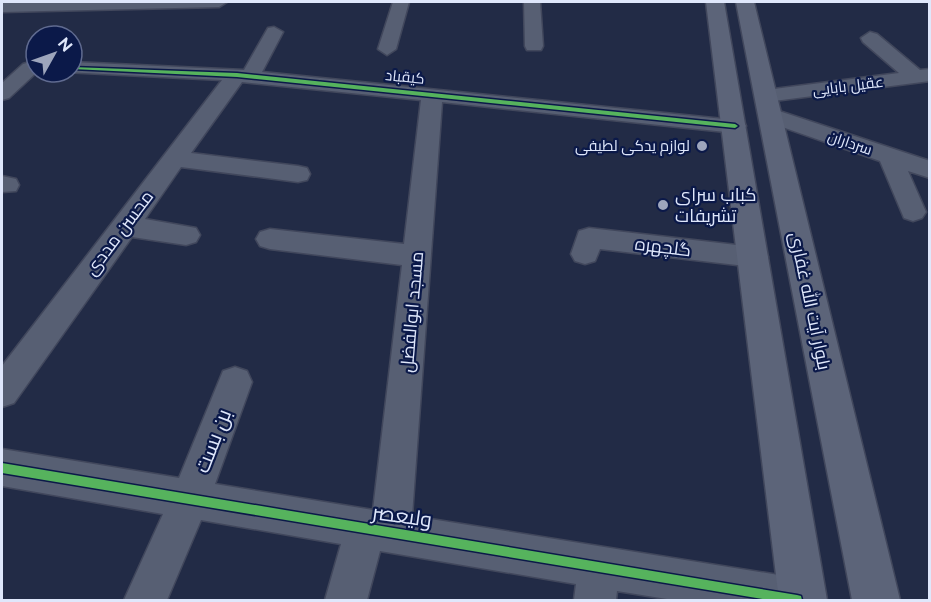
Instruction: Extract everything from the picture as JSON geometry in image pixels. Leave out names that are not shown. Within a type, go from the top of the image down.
[{"type":"main road","points":[[715,2],[803,600]]},
{"type":"main road","name":"بلوار آیت الله غفاری","points":[[746,2],[876,600]]},
{"type":"street","points":[[2,6],[5,2]]},
{"type":"street","points":[[2,6],[219,2]]},
{"type":"street","points":[[387,49],[401,2]]},
{"type":"street","points":[[532,2],[534,46]]},
{"type":"street","name":"محسن مددی","points":[[2,392],[175,159],[244,75],[274,32]]},
{"type":"street","points":[[870,38],[923,76]]},
{"type":"street","points":[[2,68],[24,68]]},
{"type":"street","name":"کیقباد","points":[[84,68],[244,75],[735,126]]},
{"type":"street","name":"مسجد ابوالفضل","points":[[346,600],[379,530],[441,95],[455,74]]},
{"type":"street","points":[[2,94],[24,76]]},
{"type":"street","name":"عقیل بابایی","points":[[768,106],[923,76]]},
{"type":"street","name":"سرداران","points":[[768,106],[890,157],[930,170]]},
{"type":"street","points":[[890,157],[913,212]]},
{"type":"street","points":[[175,159],[298,174]]},
{"type":"street","points":[[125,226],[186,235]]},
{"type":"street","name":"گلچهره","points":[[585,254],[589,238],[754,257]]},
{"type":"street","points":[[270,239],[417,256]]},
{"type":"street","name":"بن بست","points":[[145,600],[190,500],[235,382]]},
{"type":"street","name":"ولیعصر","points":[[2,468],[379,530],[597,584],[797,600]]},
{"type":"cycle path","points":[[84,69],[237,75],[735,126]]},
{"type":"cycle path","points":[[2,468],[797,600]]},
{"type":"place","name":"لوازم یدکی لطیفی","points":[[702,146]]},
{"type":"place","name":"کباب سرای تشریفات","points":[[663,205]]}]
